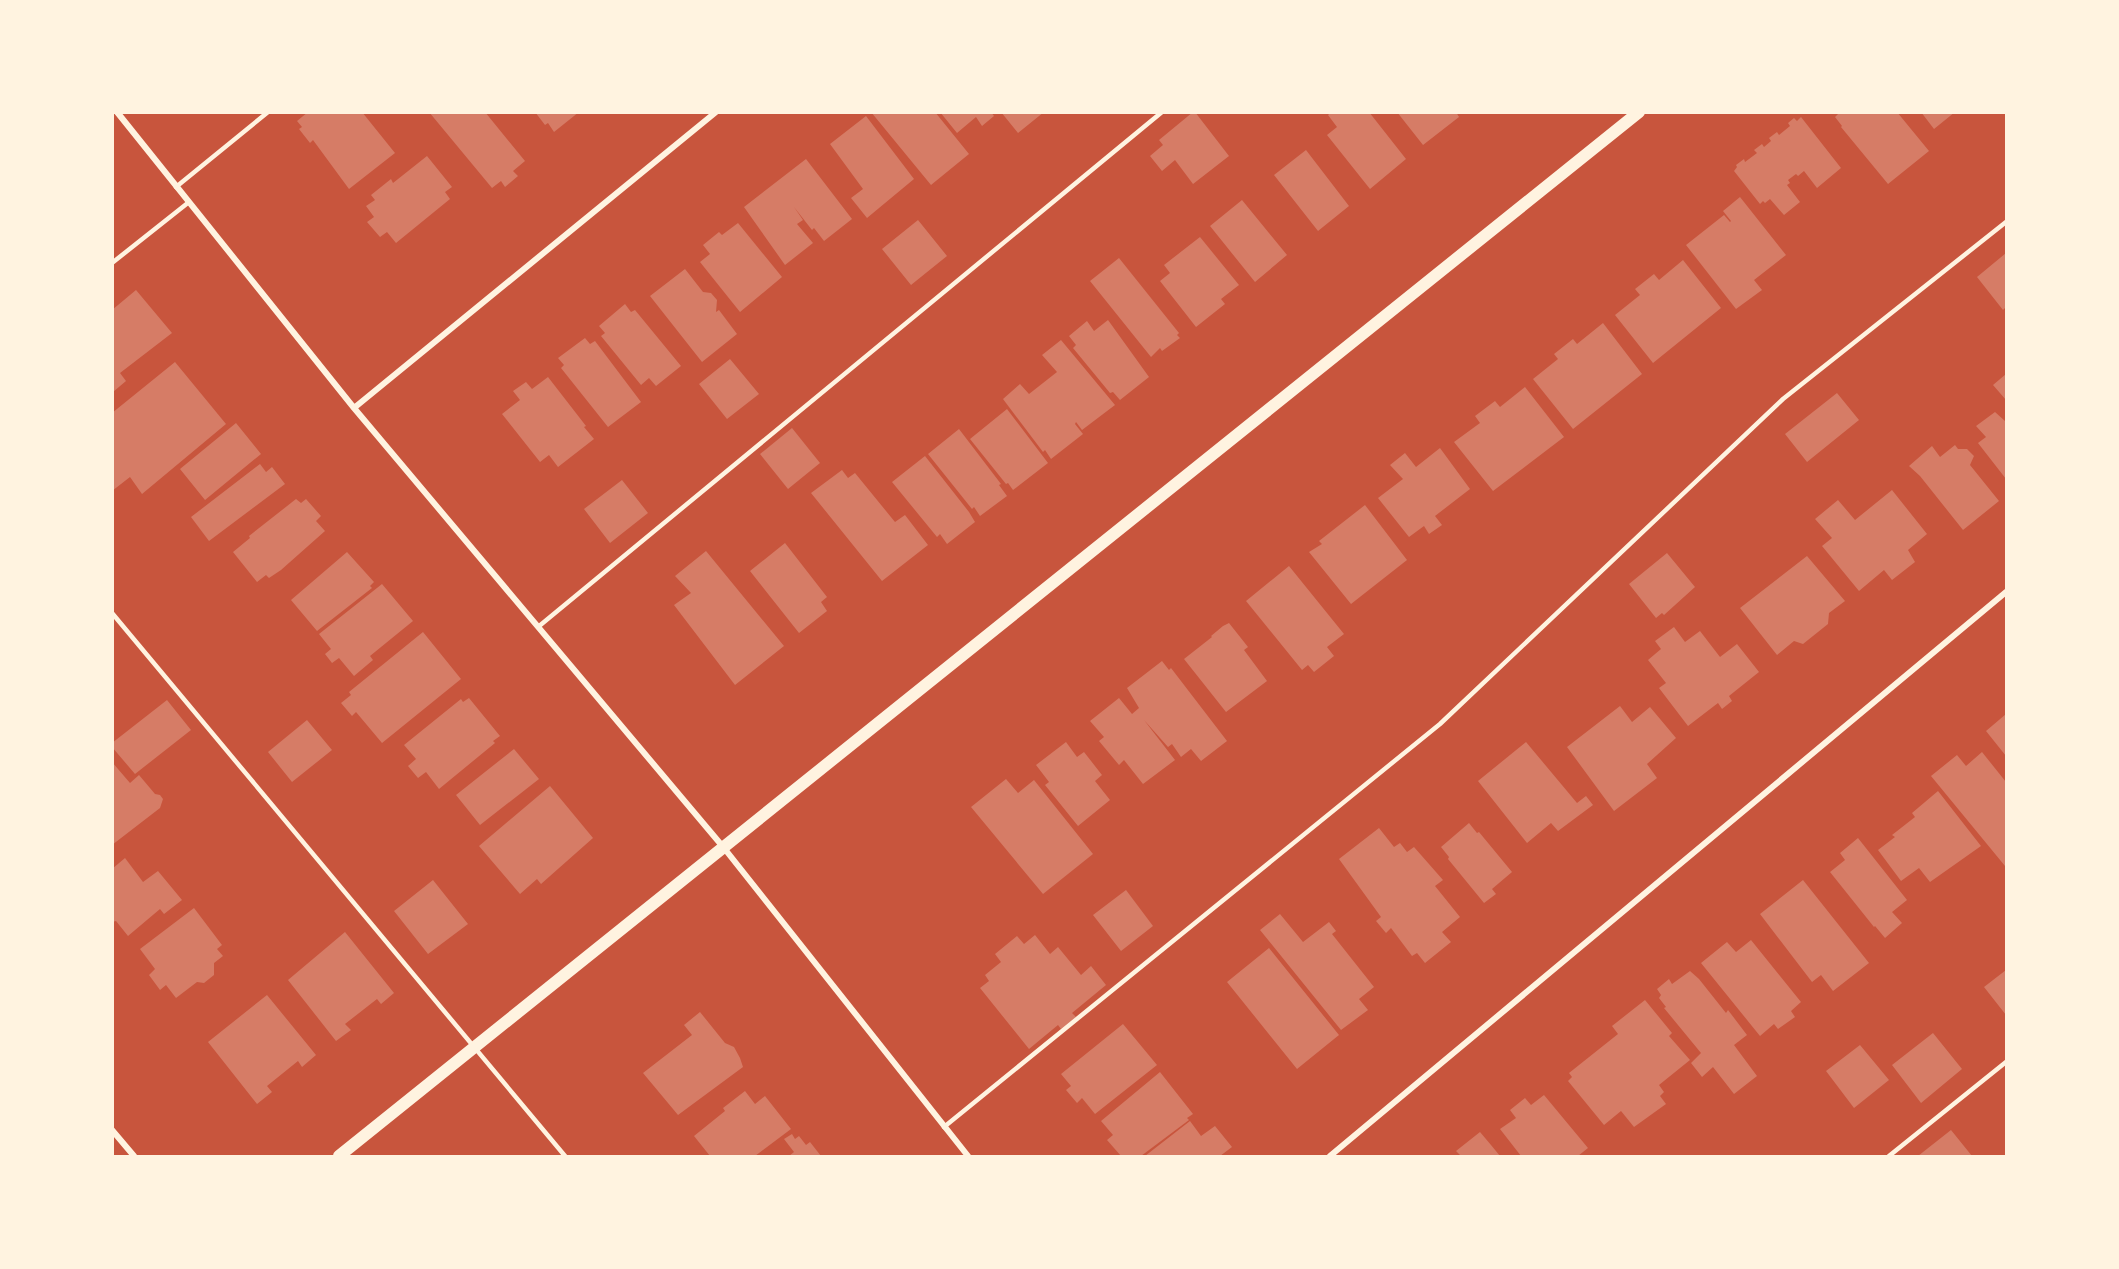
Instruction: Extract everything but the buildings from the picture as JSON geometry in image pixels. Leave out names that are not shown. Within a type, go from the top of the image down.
[{"type":"main road","points":[[339,1156],[1639,112]]},
{"type":"street","points":[[117,112],[354,408],[723,848],[968,1156]]},
{"type":"street","points":[[354,408],[716,112]]},
{"type":"street","points":[[1330,1156],[2007,592]]},
{"type":"street","points":[[112,1130],[134,1156]]},
{"type":"lane","points":[[176,187],[268,112]]},
{"type":"lane","points":[[538,627],[1162,112]]},
{"type":"lane","points":[[112,263],[189,202]]},
{"type":"lane","points":[[944,1127],[1440,724],[1783,399],[2007,222]]},
{"type":"lane","points":[[112,613],[565,1156]]},
{"type":"lane","points":[[1889,1156],[2007,1062]]}]
